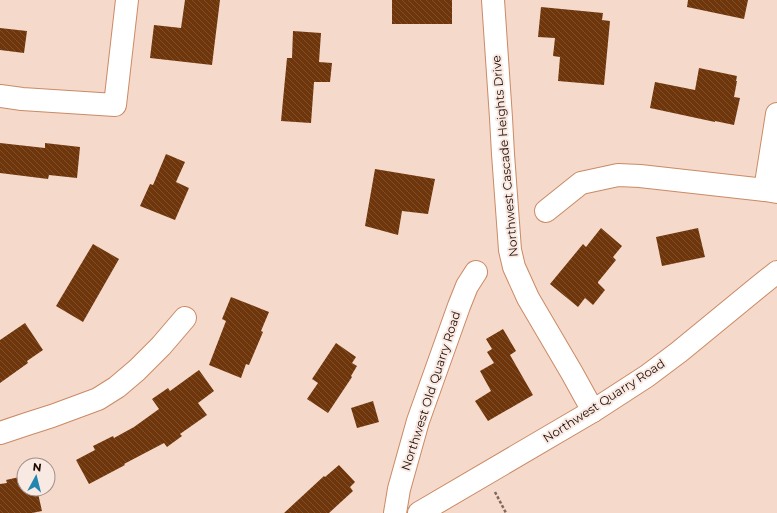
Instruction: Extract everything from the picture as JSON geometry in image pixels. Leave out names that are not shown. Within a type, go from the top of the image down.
[{"type":"street","points":[[0,96],[22,99],[115,105],[127,0]]},
{"type":"street","name":"Northwest Cascade Heights Drive","points":[[493,0],[502,154],[510,250],[514,267],[528,298],[572,372],[593,411]]},
{"type":"street","points":[[546,211],[581,183],[618,175],[640,176],[771,191],[777,114]]},
{"type":"street","name":"Northwest Old Quarry Road","points":[[395,513],[399,489],[418,421],[459,306],[476,272]]},
{"type":"street","name":"Northwest Quarry Road","points":[[419,513],[593,411],[647,376],[679,352],[777,272]]},
{"type":"street","points":[[0,433],[98,399],[117,388],[161,346],[185,318]]},
{"type":"building","points":[[185,0],[220,0],[212,65],[150,58],[154,25],[181,28]]},
{"type":"building","points":[[392,0],[452,0],[452,24],[392,24]]},
{"type":"building","points":[[688,0],[748,0],[744,19],[687,7]]},
{"type":"building","points":[[541,7],[603,13],[602,20],[610,21],[604,85],[558,81],[560,57],[553,56],[555,38],[538,37]]},
{"type":"building","points":[[0,28],[27,31],[24,53],[0,50]]},
{"type":"building","points":[[293,31],[321,33],[319,62],[332,63],[330,82],[314,82],[311,123],[281,121],[287,58],[292,58]]},
{"type":"building","points":[[699,68],[737,76],[734,97],[740,98],[734,125],[650,108],[655,82],[695,90]]},
{"type":"building","points":[[0,143],[45,148],[45,143],[80,147],[77,178],[49,175],[48,179],[0,173]]},
{"type":"building","points":[[166,154],[185,162],[176,182],[189,188],[175,220],[140,206],[150,184],[153,185]]},
{"type":"building","points":[[375,169],[435,179],[428,214],[402,211],[398,235],[365,226]]},
{"type":"building","points":[[601,228],[622,246],[613,257],[616,260],[598,282],[605,290],[593,305],[585,298],[578,307],[550,284],[583,244],[586,247]]},
{"type":"building","points":[[698,228],[705,257],[662,266],[656,237]]},
{"type":"building","points":[[93,244],[119,259],[83,322],[56,306]]},
{"type":"building","points":[[231,297],[269,312],[261,331],[263,332],[249,365],[246,364],[241,378],[209,365],[226,321],[222,319]]},
{"type":"building","points":[[25,323],[43,350],[0,383],[0,340]]},
{"type":"building","points":[[503,329],[516,351],[510,355],[533,395],[488,421],[475,401],[491,391],[480,371],[494,363],[487,352],[492,349],[486,339]]},
{"type":"building","points":[[336,343],[356,357],[352,363],[357,366],[351,376],[352,377],[328,413],[307,399],[318,383],[312,379]]},
{"type":"building","points":[[199,370],[214,391],[198,403],[207,415],[180,434],[182,436],[167,447],[164,443],[89,484],[76,460],[95,450],[93,446],[113,436],[114,438],[134,427],[159,409],[152,399],[168,388],[170,391]]},
{"type":"building","points":[[373,401],[379,422],[357,428],[351,408]]},
{"type":"building","points":[[339,465],[355,482],[350,487],[353,491],[329,513],[284,513],[324,476],[325,477]]},
{"type":"building","points":[[16,478],[16,497],[39,497],[42,511],[32,513],[0,513],[0,484],[7,483],[6,480]]}]
